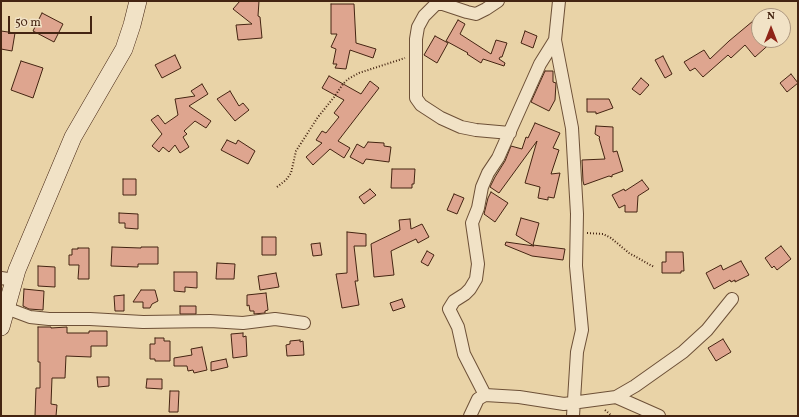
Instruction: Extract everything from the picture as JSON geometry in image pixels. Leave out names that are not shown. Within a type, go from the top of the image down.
[{"type":"street","points":[[1,327],[6,308],[8,279],[17,270],[73,137],[124,49],[138,1]]},
{"type":"street","points":[[498,1],[476,14],[443,4],[436,4],[424,16],[418,27],[416,39],[416,98],[421,105],[441,118],[461,127],[510,133]]},
{"type":"street","points":[[559,1],[555,40],[572,128],[577,228],[576,266],[582,330],[577,352],[573,416]]},
{"type":"street","points":[[486,395],[464,354],[458,327],[449,308],[454,301],[470,289],[476,279],[478,264],[472,220],[478,208],[484,180],[498,158],[540,64],[555,40]]},
{"type":"street","points":[[470,416],[478,399],[486,395],[519,397],[564,404],[616,397],[635,386],[692,344],[718,317],[732,299]]},
{"type":"street","points":[[6,308],[30,316],[49,319],[90,319],[143,322],[210,321],[243,323],[275,320],[304,323]]},
{"type":"street","points":[[616,397],[659,416]]},
{"type":"path","points":[[277,188],[291,173],[296,151],[318,117],[343,84],[359,73],[416,54]]},
{"type":"path","points":[[577,228],[584,232],[602,234],[611,238],[629,254],[654,267]]},
{"type":"building","points":[[240,1],[259,1],[258,16],[260,17],[262,38],[238,40],[236,25],[252,24],[233,9]]},
{"type":"building","points":[[331,4],[354,4],[356,43],[376,49],[373,58],[350,50],[346,69],[335,68],[337,64],[333,64],[336,49],[331,47],[337,34],[331,34]]},
{"type":"building","points":[[42,13],[63,24],[54,42],[33,31]]},
{"type":"building","points":[[458,20],[465,24],[460,34],[491,54],[496,40],[507,43],[502,57],[499,59],[505,63],[504,66],[483,59],[481,63],[467,54],[468,53],[446,41]]},
{"type":"building","points":[[751,23],[751,48],[765,48],[755,57],[745,45],[731,58],[728,55],[703,77],[695,68],[690,71],[684,62],[704,50],[710,59]]},
{"type":"building","points":[[1,31],[15,33],[12,51],[1,49]]},
{"type":"building","points":[[525,31],[537,36],[533,48],[521,43]]},
{"type":"building","points":[[435,36],[448,43],[437,63],[424,55]]},
{"type":"building","points":[[175,55],[181,68],[162,78],[155,65]]},
{"type":"building","points":[[663,56],[672,74],[665,78],[655,60]]},
{"type":"building","points":[[21,61],[43,68],[33,98],[11,90]]},
{"type":"building","points":[[545,71],[553,71],[553,82],[556,83],[555,100],[549,111],[531,102]]},
{"type":"building","points":[[791,74],[798,83],[787,92],[780,83]]},
{"type":"building","points":[[329,76],[361,94],[370,81],[379,88],[338,141],[350,148],[344,158],[330,149],[313,165],[306,157],[322,143],[316,140],[322,131],[326,133],[339,117],[334,113],[344,100],[322,88]]},
{"type":"building","points":[[641,78],[649,85],[640,95],[632,89]]},
{"type":"building","points":[[202,84],[208,94],[189,106],[211,121],[206,128],[195,121],[184,131],[187,134],[183,137],[189,147],[180,153],[175,145],[169,152],[163,147],[159,152],[152,146],[162,134],[151,120],[158,115],[165,124],[178,115],[175,99],[195,96],[191,91]]},
{"type":"building","points":[[230,91],[239,106],[243,103],[249,110],[235,121],[217,99]]},
{"type":"building","points":[[587,99],[609,99],[613,108],[596,114],[596,112],[587,112]]},
{"type":"building","points":[[535,123],[560,133],[553,148],[559,150],[551,174],[560,173],[554,198],[548,197],[548,200],[538,198],[540,187],[525,183],[537,141],[499,193],[490,187],[495,177],[505,161],[511,146],[522,149],[526,137],[528,138]]},
{"type":"building","points":[[596,126],[613,127],[613,152],[617,151],[623,171],[612,175],[612,177],[609,176],[584,185],[582,160],[605,159],[600,137],[595,134]]},
{"type":"building","points":[[227,140],[236,144],[238,140],[255,151],[248,164],[221,150]]},
{"type":"building","points":[[368,142],[384,143],[384,146],[391,147],[389,162],[366,159],[363,164],[350,157],[357,144],[364,148]]},
{"type":"building","points":[[392,169],[415,169],[414,184],[412,184],[412,188],[391,188]]},
{"type":"building","points":[[123,179],[136,179],[136,195],[123,195]]},
{"type":"building","points":[[642,180],[649,189],[638,196],[637,212],[625,212],[625,205],[619,208],[612,195],[624,189],[625,191]]},
{"type":"building","points":[[370,189],[376,195],[364,204],[359,197]]},
{"type":"building","points":[[491,192],[508,203],[495,222],[484,214]]},
{"type":"building","points":[[454,194],[464,198],[457,214],[447,210]]},
{"type":"building","points":[[119,213],[138,214],[138,229],[125,228],[125,223],[119,223]]},
{"type":"building","points":[[521,218],[539,223],[533,245],[565,249],[563,260],[532,256],[505,245],[506,242],[534,246],[516,235]]},
{"type":"building","points":[[410,219],[411,229],[422,224],[429,237],[418,243],[416,239],[391,251],[394,275],[374,277],[371,244],[400,230],[399,220]]},
{"type":"building","points":[[347,232],[366,234],[366,246],[354,246],[358,281],[355,281],[359,305],[342,308],[336,274],[347,273]]},
{"type":"building","points":[[262,237],[276,237],[276,255],[262,255]]},
{"type":"building","points":[[320,243],[322,255],[313,256],[311,244]]},
{"type":"building","points":[[781,246],[791,259],[777,270],[774,266],[772,268],[765,258]]},
{"type":"building","points":[[112,247],[158,247],[158,264],[138,264],[138,267],[111,266]]},
{"type":"building","points":[[89,248],[89,279],[78,279],[79,265],[69,265],[69,255],[72,255],[72,249]]},
{"type":"building","points":[[427,251],[434,255],[428,266],[421,262]]},
{"type":"building","points":[[666,252],[683,252],[684,271],[681,271],[681,273],[662,273],[662,262],[666,262]]},
{"type":"building","points":[[741,261],[749,275],[735,282],[735,280],[731,282],[730,280],[714,289],[706,273],[721,265],[723,270]]},
{"type":"building","points":[[217,263],[235,264],[234,279],[216,279]]},
{"type":"building","points":[[38,266],[55,267],[55,287],[38,286]]},
{"type":"building","points":[[174,272],[197,272],[197,288],[185,287],[185,292],[174,291]]},
{"type":"building","points":[[276,273],[279,287],[260,290],[258,276]]},
{"type":"building","points":[[24,289],[44,291],[43,310],[29,309],[23,306]]},
{"type":"building","points":[[141,290],[155,290],[158,301],[152,304],[150,308],[143,308],[143,302],[133,302]]},
{"type":"building","points":[[266,293],[268,310],[265,311],[265,313],[254,314],[254,311],[250,311],[249,305],[247,306],[247,295]]},
{"type":"building","points":[[124,295],[124,311],[115,311],[114,296]]},
{"type":"building","points":[[402,299],[405,307],[393,311],[390,303]]},
{"type":"building","points":[[180,306],[196,306],[196,314],[180,314]]},
{"type":"building","points":[[38,327],[67,327],[67,333],[107,331],[107,346],[91,346],[91,357],[66,356],[65,378],[52,378],[51,404],[57,405],[56,416],[35,416],[36,388],[40,388]]},
{"type":"building","points":[[243,333],[243,337],[246,336],[247,356],[233,358],[231,334]]},
{"type":"building","points":[[155,338],[164,338],[164,341],[170,341],[170,361],[155,361],[155,359],[150,359],[150,344],[155,344]]},
{"type":"building","points":[[723,339],[731,352],[716,361],[708,348]]},
{"type":"building","points":[[300,340],[300,342],[303,341],[304,355],[287,356],[286,345],[290,344],[290,341]]},
{"type":"building","points":[[202,347],[207,370],[194,373],[193,370],[188,371],[187,366],[174,366],[174,358],[192,355],[191,349]]},
{"type":"building","points":[[226,359],[228,367],[211,371],[211,362]]},
{"type":"building","points":[[97,377],[109,377],[109,386],[98,387]]},
{"type":"building","points":[[147,379],[162,379],[162,389],[146,388]]},
{"type":"building","points":[[170,391],[179,391],[178,412],[169,412]]}]
